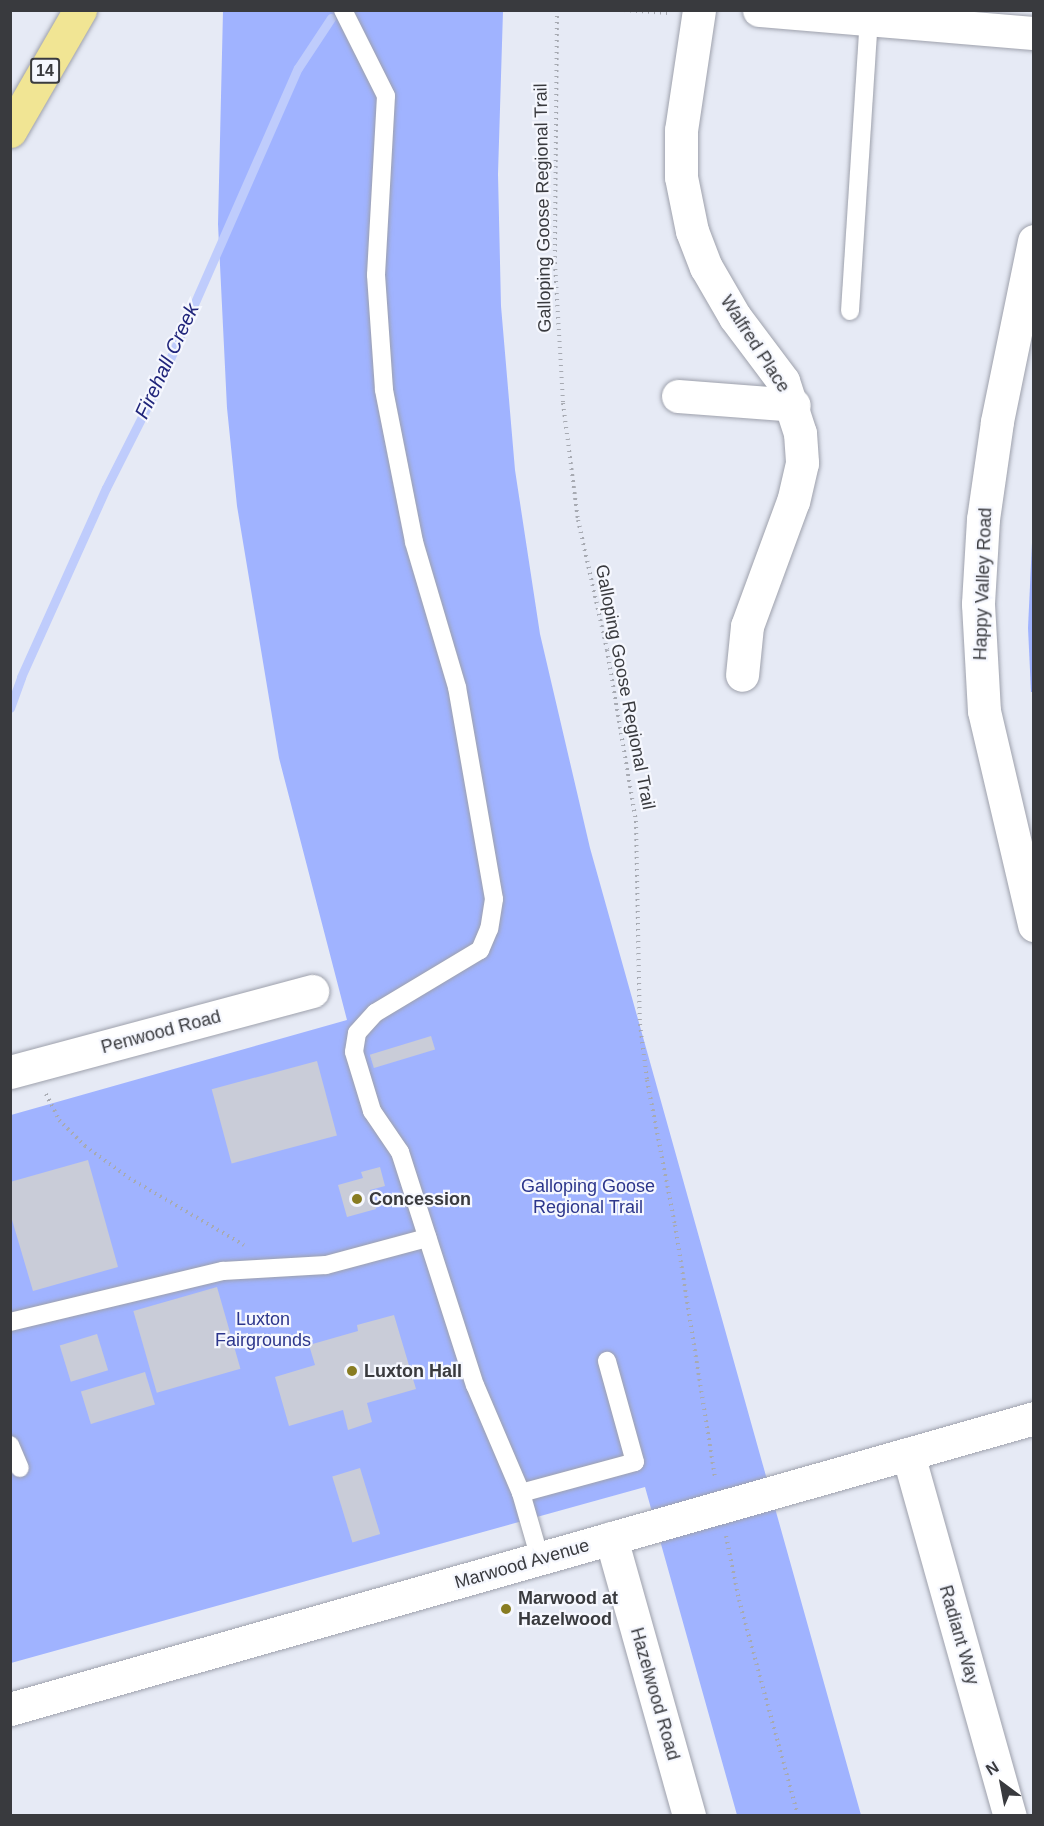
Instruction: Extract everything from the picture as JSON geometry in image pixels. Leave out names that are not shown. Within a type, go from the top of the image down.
[{"type":"main road","name":"14","points":[[10,131],[80,10]]},
{"type":"street","points":[[759,10],[1034,33]]},
{"type":"street","name":"Walfred Place","points":[[698,13],[681,130],[681,177],[692,231],[706,267],[735,317],[783,381],[794,405],[802,463],[793,501],[747,626],[742,675]]},
{"type":"street","name":"Happy Valley Road","points":[[1034,241],[995,433],[983,519],[978,604],[984,711],[1034,926]]},
{"type":"street","points":[[678,396],[794,405]]},
{"type":"street","name":"Penwood Road","points":[[24,1069],[312,991]]},
{"type":"street","name":"Marwood Avenue","points":[[10,1709],[1034,1418]]},
{"type":"street","name":"Radiant Way","points":[[908,1454],[1010,1815]]},
{"type":"street","name":"Hazelwood Road","points":[[611,1538],[689,1815]]},
{"type":"lane","points":[[344,10],[386,96],[376,275],[384,390],[414,543],[457,687],[494,899],[489,929],[480,950],[375,1013],[357,1033],[354,1052],[372,1111],[400,1152],[475,1385],[521,1493],[540,1559]]},
{"type":"lane","points":[[850,311],[869,19]]},
{"type":"lane","points":[[10,1322],[223,1271],[326,1265],[427,1238]]},
{"type":"lane","points":[[521,1493],[635,1462],[607,1361]]},
{"type":"lane","points":[[10,1445],[20,1468]]},
{"type":"path","name":"Galloping Goose Regional Trail","points":[[557,10],[553,145],[562,403],[578,520],[609,660],[636,821],[640,1023],[647,1080],[677,1236],[720,1507],[739,1600],[798,1815]]},
{"type":"path","points":[[624,10],[698,13]]},
{"type":"path","points":[[24,1069],[49,1104],[86,1146],[129,1178],[284,1268]]},
{"type":"green space","name":"Luxton Fairgrounds","points":[[223,11],[503,11],[498,174],[501,306],[515,470],[540,634],[590,848],[861,1815],[737,1815],[645,1487],[11,1663],[11,1115],[347,1020],[279,758],[237,506],[227,408],[218,224]]},
{"type":"green space","points":[[1033,521],[1034,692],[1031,692],[1028,628]]},
{"type":"building","points":[[431,1036],[435,1049],[374,1068],[370,1055]]},
{"type":"building","points":[[317,1061],[337,1135],[232,1164],[212,1089]]},
{"type":"building","points":[[88,1160],[118,1267],[33,1291],[10,1213],[10,1182]]},
{"type":"building","name":"Concession","points":[[380,1167],[385,1186],[370,1190],[376,1209],[347,1217],[338,1185],[363,1178],[361,1172]]},
{"type":"building","points":[[217,1287],[240,1369],[157,1393],[133,1311]]},
{"type":"building","name":"Luxton Hall","points":[[394,1315],[416,1389],[367,1403],[372,1422],[348,1430],[343,1410],[289,1426],[275,1377],[315,1365],[309,1345],[358,1331],[357,1325]]},
{"type":"building","points":[[97,1334],[108,1370],[71,1382],[60,1345]]},
{"type":"building","points":[[145,1372],[155,1405],[91,1424],[81,1392]]},
{"type":"building","points":[[360,1468],[380,1534],[352,1542],[332,1476]]},
{"type":"waterway","name":"Firehall Creek","points":[[10,708],[21,677],[106,488],[163,375],[298,68],[331,18]]},
{"type":"place","name":"Concession","points":[[357,1199]]},
{"type":"place","name":"Luxton Hall","points":[[352,1371]]},
{"type":"place","name":"Marwood at Hazelwood","points":[[506,1609]]}]
